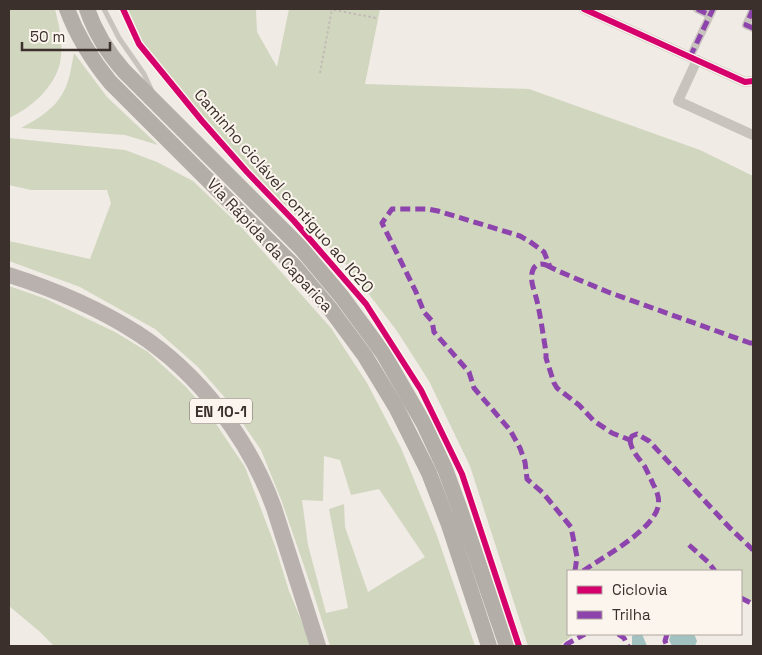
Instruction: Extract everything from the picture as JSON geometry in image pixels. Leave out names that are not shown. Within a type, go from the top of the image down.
[{"type":"highway","name":"Via Rápida da Caparica","points":[[68,9],[87,50],[110,82],[296,267],[365,356],[396,407],[429,473],[449,525],[489,646]]},
{"type":"highway","name":"Via Rápida da Caparica","points":[[87,9],[96,30],[124,72],[309,256],[383,353],[424,424],[445,469],[460,507],[506,646]]},
{"type":"main road","name":"EN 10-1","points":[[9,275],[105,314],[139,334],[185,371],[213,402],[246,448],[266,488],[318,646]]},
{"type":"street","points":[[584,9],[745,82],[753,81]]},
{"type":"street","points":[[697,9],[711,12],[678,102],[753,135]]},
{"type":"street","points":[[753,9],[746,25],[753,28]]},
{"type":"lane","points":[[104,9],[119,38],[144,74],[158,105]]},
{"type":"path","points":[[320,73],[331,9],[376,18]]},
{"type":"green space","points":[[9,9],[55,9],[61,36],[61,49],[57,72],[47,89],[33,103],[9,118]]},
{"type":"green space","points":[[125,9],[256,9],[257,32],[277,67],[289,9],[380,9],[365,84],[529,89],[700,150],[753,176],[753,602],[742,597],[742,570],[567,570],[567,635],[573,635],[559,646],[528,646],[470,466],[429,381],[397,331],[345,263],[253,174],[151,56]]},
{"type":"green space","points":[[74,53],[107,97],[158,145],[125,135],[21,128],[47,112],[59,99],[71,71]]},
{"type":"green space","points":[[9,138],[125,150],[157,162],[193,181],[243,229],[331,328],[367,383],[401,448],[436,533],[475,646],[330,646],[282,502],[261,450],[227,400],[198,367],[155,329],[80,287],[9,261],[9,241],[90,259],[111,203],[107,190],[31,190],[9,185]],"holes":[[[324,456],[340,460],[351,495],[379,489],[425,557],[368,592],[345,527],[344,504],[329,509],[348,608],[326,613],[308,545],[302,500],[323,501]]]},
{"type":"green space","points":[[9,286],[46,299],[115,332],[148,352],[186,387],[208,412],[245,467],[275,546],[289,591],[312,646],[54,646],[9,606]]},
{"type":"water","points":[[642,635],[647,646],[632,646],[632,636]]},
{"type":"water","points":[[671,635],[694,635],[697,641],[695,646],[672,646],[669,640]]},
{"type":"marked path","points":[[697,9],[710,15]]},
{"type":"marked path","points":[[690,57],[713,9]]},
{"type":"marked path","points":[[753,9],[746,25],[753,28]]},
{"type":"marked path","points":[[575,570],[577,557],[571,527],[543,493],[527,479],[525,462],[510,430],[474,388],[469,372],[434,332],[432,321],[424,312],[382,223],[392,209],[428,209],[438,211],[520,236],[544,252],[550,267],[558,271],[608,292],[753,343]]},
{"type":"marked path","points":[[550,267],[544,264],[536,265],[532,273],[532,280],[540,314],[546,358],[554,383],[557,388],[579,405],[594,421],[612,433],[630,440]]},
{"type":"marked path","points":[[630,440],[632,436],[637,434],[649,441],[753,550]]},
{"type":"marked path","points":[[585,570],[637,534],[647,525],[658,507],[656,489],[645,467],[634,451],[630,440]]},
{"type":"marked path","points":[[689,545],[714,570]]},
{"type":"marked path","points":[[742,598],[753,604]]},
{"type":"marked path","points":[[565,646],[583,635]]},
{"type":"marked path","points":[[620,635],[624,638],[628,646]]},
{"type":"marked path","points":[[667,635],[665,641],[667,646]]},
{"type":"cycle path","name":"Caminho ciclável contíguo ao IC20","points":[[123,9],[139,44],[202,121],[294,221],[366,304],[421,390],[462,474],[519,646]]},
{"type":"cycle path","points":[[584,9],[745,82],[753,81]]}]
